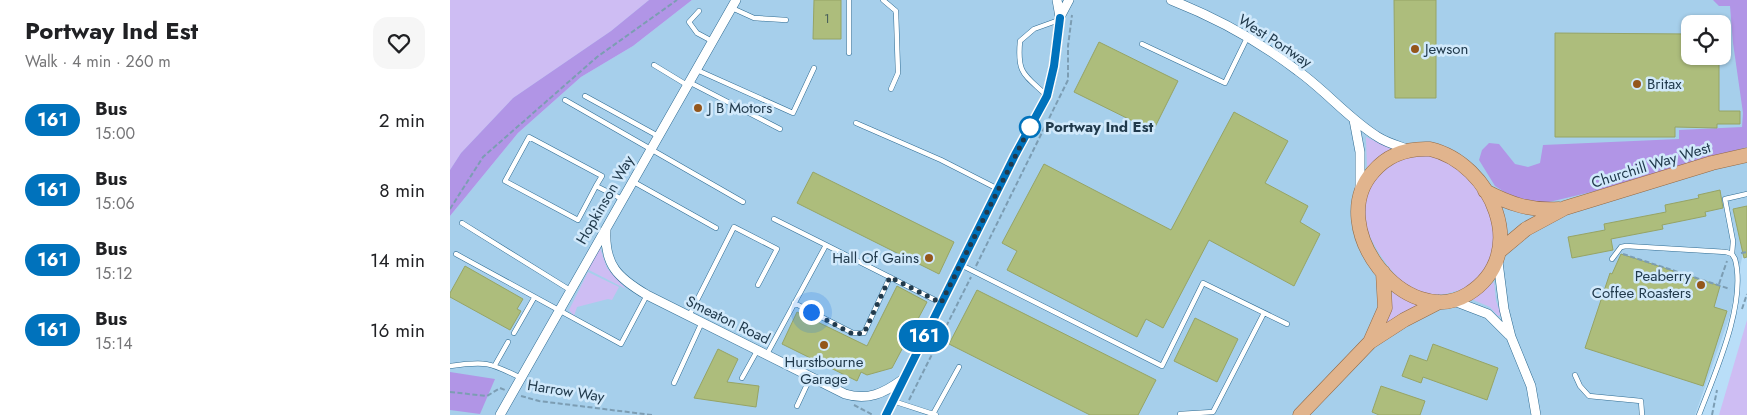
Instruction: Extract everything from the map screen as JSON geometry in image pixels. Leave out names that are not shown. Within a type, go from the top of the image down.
[{"type":"main road","name":"Churchill Way West","points":[[1500,256],[1499,222],[1485,191],[1474,176],[1455,158],[1430,149],[1410,150],[1394,155],[1378,166],[1360,191],[1357,224],[1365,244],[1383,272],[1394,284],[1410,295],[1439,302],[1454,301],[1482,284],[1500,256],[1526,229],[1565,208],[1712,163],[1747,155]]},
{"type":"main road","name":"Churchill Way West","points":[[1485,191],[1506,202],[1528,209],[1565,208]]},
{"type":"main road","name":"Churchill Way West","points":[[1370,342],[1385,308],[1383,272]]},
{"type":"main road","name":"Churchill Way West","points":[[1300,415],[1370,342],[1404,320],[1439,302]]},
{"type":"street","points":[[886,415],[902,379],[1047,96],[1054,66],[1059,19],[1057,0]]},
{"type":"street","points":[[1059,19],[1068,0]]},
{"type":"street","name":"West Portway","points":[[1171,0],[1248,36],[1323,90],[1354,120],[1379,138],[1410,150]]},
{"type":"street","name":"Hopkinson Way","points":[[500,415],[734,4]]},
{"type":"street","points":[[1354,120],[1360,152],[1360,191]]},
{"type":"street","name":"Smeaton Road","points":[[606,227],[606,248],[612,266],[623,279],[689,316],[845,394],[860,397],[884,392],[902,379]]},
{"type":"street","points":[[1500,256],[1502,300],[1511,337],[1532,386],[1536,415]]},
{"type":"street","points":[[1454,301],[1488,314],[1511,337]]},
{"type":"lane","points":[[849,0],[849,53]]},
{"type":"lane","points":[[883,0],[896,11],[898,73],[891,89]]},
{"type":"lane","points":[[734,4],[754,18],[786,20]]},
{"type":"lane","points":[[699,11],[689,22],[697,33],[713,42]]},
{"type":"lane","points":[[1047,96],[1022,72],[1019,66],[1020,41],[1034,29],[1059,19]]},
{"type":"lane","points":[[1142,44],[1225,84],[1248,36]]},
{"type":"lane","points":[[654,65],[780,129]]},
{"type":"lane","points":[[696,70],[794,113],[814,68]]},
{"type":"lane","points":[[584,96],[658,136]]},
{"type":"lane","points":[[564,100],[743,202]]},
{"type":"lane","points":[[856,123],[941,160],[998,189]]},
{"type":"lane","points":[[528,137],[602,176],[596,186],[578,220],[505,181],[528,137]]},
{"type":"lane","points":[[632,181],[716,228]]},
{"type":"lane","points":[[596,186],[622,199]]},
{"type":"lane","points":[[1699,415],[1732,321],[1740,292],[1737,265],[1732,254],[1733,241],[1725,199],[1747,194]]},
{"type":"lane","points":[[774,219],[941,303]]},
{"type":"lane","points":[[462,223],[570,290]]},
{"type":"lane","points":[[689,316],[734,227],[777,249],[758,285]]},
{"type":"lane","points":[[767,354],[826,245]]},
{"type":"lane","points":[[1612,259],[1621,247],[1626,246],[1732,254]]},
{"type":"lane","points":[[456,254],[558,312],[621,344],[647,294]]},
{"type":"lane","points":[[961,265],[1162,366],[1203,283],[1287,324]]},
{"type":"lane","points":[[794,303],[853,334],[864,333],[890,277]]},
{"type":"lane","points":[[514,333],[534,298]]},
{"type":"lane","points":[[1180,414],[1213,412],[1264,313]]},
{"type":"lane","points":[[674,383],[702,322]]},
{"type":"lane","points":[[495,365],[508,342]]},
{"type":"lane","points":[[742,378],[758,349]]},
{"type":"lane","points":[[450,366],[473,362],[495,365],[521,378]]},
{"type":"lane","points":[[893,401],[935,415],[959,367]]},
{"type":"lane","points":[[1575,375],[1580,386],[1589,396],[1641,401],[1642,415]]},
{"type":"lane","points":[[797,406],[811,376]]},
{"type":"path","points":[[450,208],[483,157],[597,57],[677,0]]},
{"type":"path","points":[[905,406],[1068,80],[1068,46],[1074,10]]},
{"type":"path","points":[[1616,252],[1740,292]]},
{"type":"path","name":"Harrow Way","points":[[450,392],[487,396],[500,388],[539,401],[652,415]]},
{"type":"shaded area","points":[[450,0],[649,0],[611,31],[513,98],[461,153],[450,170]]},
{"type":"shaded area","points":[[649,0],[692,0],[633,46],[581,77],[518,133],[450,216],[450,170],[461,153],[513,98],[611,31]]},
{"type":"shaded area","points":[[692,0],[1736,0],[1747,103],[1744,139],[1747,149],[1747,234],[1730,315],[1695,415],[450,415],[450,216],[518,133],[581,77],[633,46]]},
{"type":"shaded area","points":[[1713,0],[1747,0],[1747,147],[1604,189],[1545,203],[1515,199],[1495,186],[1479,160],[1482,150],[1489,143],[1499,144],[1515,164],[1528,167],[1540,163],[1543,145],[1679,139],[1679,130],[1742,127],[1743,113],[1730,6],[1719,6]]},
{"type":"shaded area","points":[[1366,137],[1392,149],[1367,168],[1366,139]]},
{"type":"shaded area","points":[[1428,155],[1450,162],[1473,184],[1486,203],[1496,234],[1492,256],[1481,276],[1467,288],[1431,295],[1411,288],[1394,273],[1372,241],[1364,218],[1365,200],[1373,182],[1386,167],[1405,157]]},
{"type":"shaded area","points":[[600,248],[607,268],[626,289],[587,269]]},
{"type":"shaded area","points":[[588,272],[619,287],[612,300],[608,299],[577,307],[574,316],[569,310]]},
{"type":"shaded area","points":[[1494,282],[1496,301],[1501,315],[1498,316],[1490,307],[1471,299]]},
{"type":"shaded area","points":[[1392,290],[1419,305],[1384,326],[1390,314]]},
{"type":"shaded area","points":[[1747,320],[1747,415],[1719,415]]},
{"type":"shaded area","points":[[450,372],[495,379],[480,414],[450,410]]},
{"type":"building","points":[[814,0],[841,0],[841,39],[813,39]]},
{"type":"building","name":"Jewson","points":[[1394,0],[1436,0],[1436,98],[1395,98]]},
{"type":"building","name":"Britax","points":[[1555,33],[1681,34],[1681,65],[1719,65],[1719,111],[1740,111],[1740,124],[1717,124],[1717,128],[1675,127],[1675,137],[1555,137]]},
{"type":"building","points":[[1099,42],[1178,81],[1153,131],[1074,92]]},
{"type":"building","points":[[1234,112],[1288,141],[1265,183],[1308,206],[1300,222],[1320,234],[1294,286],[1209,240],[1163,328],[1146,319],[1137,337],[1007,270],[1017,251],[1002,243],[1044,164],[1171,230]]},
{"type":"building","points":[[813,172],[954,242],[939,274],[797,203]]},
{"type":"building","points":[[1720,190],[1723,208],[1705,212],[1706,216],[1662,225],[1663,229],[1611,239],[1613,250],[1572,258],[1568,237],[1605,230],[1604,224],[1666,212],[1665,205],[1699,198],[1698,195]]},
{"type":"building","points":[[1747,206],[1747,257],[1744,258],[1733,209]]},
{"type":"building","points":[[1621,254],[1720,286],[1714,307],[1727,311],[1703,386],[1585,348],[1610,273],[1612,274]]},
{"type":"building","points":[[465,266],[523,299],[517,309],[521,311],[510,330],[450,297],[450,293]]},
{"type":"building","name":"Hurstbourne Garage","points":[[897,286],[927,302],[892,368],[867,375],[861,372],[857,381],[782,344],[797,312],[867,346]]},
{"type":"building","points":[[977,290],[1156,380],[1138,415],[1090,415],[949,344]]},
{"type":"building","points":[[1195,318],[1238,339],[1217,382],[1174,361]]},
{"type":"building","points":[[1433,344],[1498,368],[1487,400],[1423,377],[1421,383],[1402,376],[1410,355],[1427,361]]},
{"type":"building","points":[[718,349],[738,359],[727,382],[759,386],[756,407],[694,398]]},
{"type":"building","points":[[1381,386],[1425,401],[1420,415],[1379,415],[1372,412]]},
{"type":"bus line","name":"161","points":[[886,415],[902,379],[1015,155],[1047,96],[1054,66],[1060,18]]},
{"type":"place","name":"Jewson","points":[[1415,49]]},
{"type":"place","name":"Britax","points":[[1637,84]]},
{"type":"place","name":"J B Motors","points":[[698,108]]},
{"type":"place","name":"Portway Ind Est","points":[[1030,127]]},
{"type":"place","name":"Hall Of Gains","points":[[929,258]]},
{"type":"place","name":"Peaberry Coffee Roasters","points":[[1701,285]]},
{"type":"place","name":"Hurstbourne Garage","points":[[824,345]]},
{"type":"route","points":[[811,312],[853,334],[864,333],[890,277],[941,303],[1030,127]]}]
